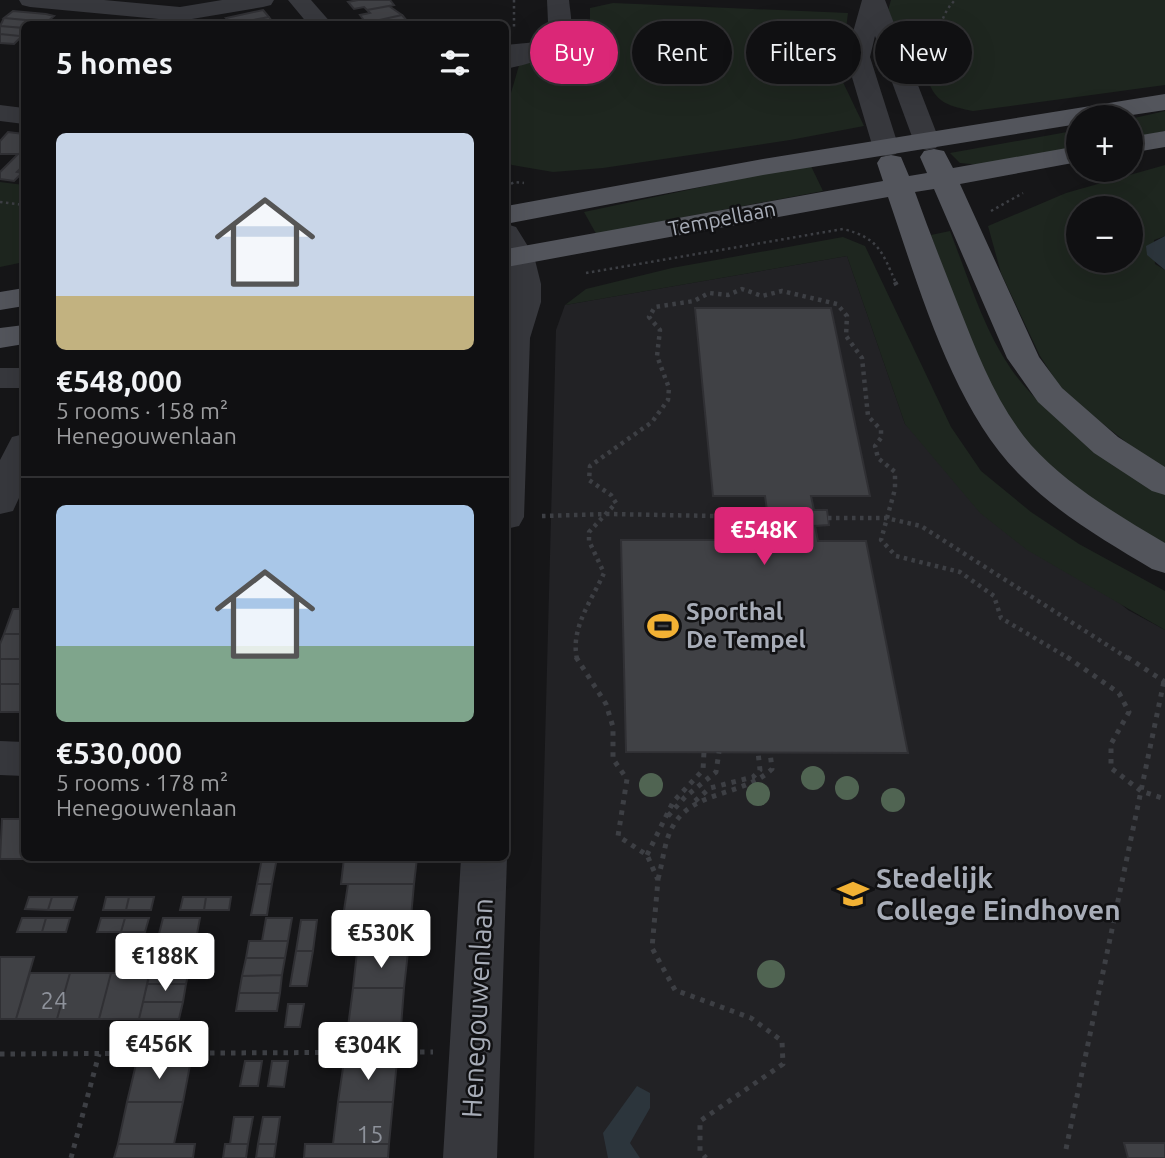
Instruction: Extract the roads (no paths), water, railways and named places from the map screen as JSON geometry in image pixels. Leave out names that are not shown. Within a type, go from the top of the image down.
[{"type":"main road","name":"Tempellaan","points":[[509,214],[763,167],[1165,102]]},
{"type":"main road","points":[[1143,143],[1165,139]]},
{"type":"main road","points":[[927,142],[1023,358],[1050,395],[1106,445],[1165,484]]},
{"type":"main road","points":[[886,148],[969,373],[993,420],[1021,456],[1069,497],[1110,527],[1165,560]]},
{"type":"main road","name":"Tempellaan","points":[[510,249],[899,187],[1066,156]]},
{"type":"main road","points":[[0,301],[21,298]]},
{"type":"main road","points":[[0,338],[21,335]]},
{"type":"street","points":[[30,0],[180,14],[263,0]]},
{"type":"street","points":[[299,0],[317,21]]},
{"type":"street","points":[[554,21],[558,0]]},
{"type":"street","points":[[873,0],[927,142]]},
{"type":"street","points":[[873,0],[858,57],[886,148]]},
{"type":"street","points":[[509,51],[530,46]]},
{"type":"street","points":[[509,61],[530,51]]},
{"type":"street","points":[[0,113],[21,116]]},
{"type":"street","points":[[510,249],[526,284],[526,302],[510,330],[519,517]]},
{"type":"street","points":[[0,378],[21,378]]},
{"type":"street","points":[[0,502],[21,452]]},
{"type":"street","points":[[0,758],[21,759]]},
{"type":"street","name":"Henegouwenlaan","points":[[470,1158],[484,861]]},
{"type":"place","name":"Sporthal De Tempel","points":[[663,626]]},
{"type":"place","name":"Stedelijk College Eindhoven","points":[[853,894]]}]
